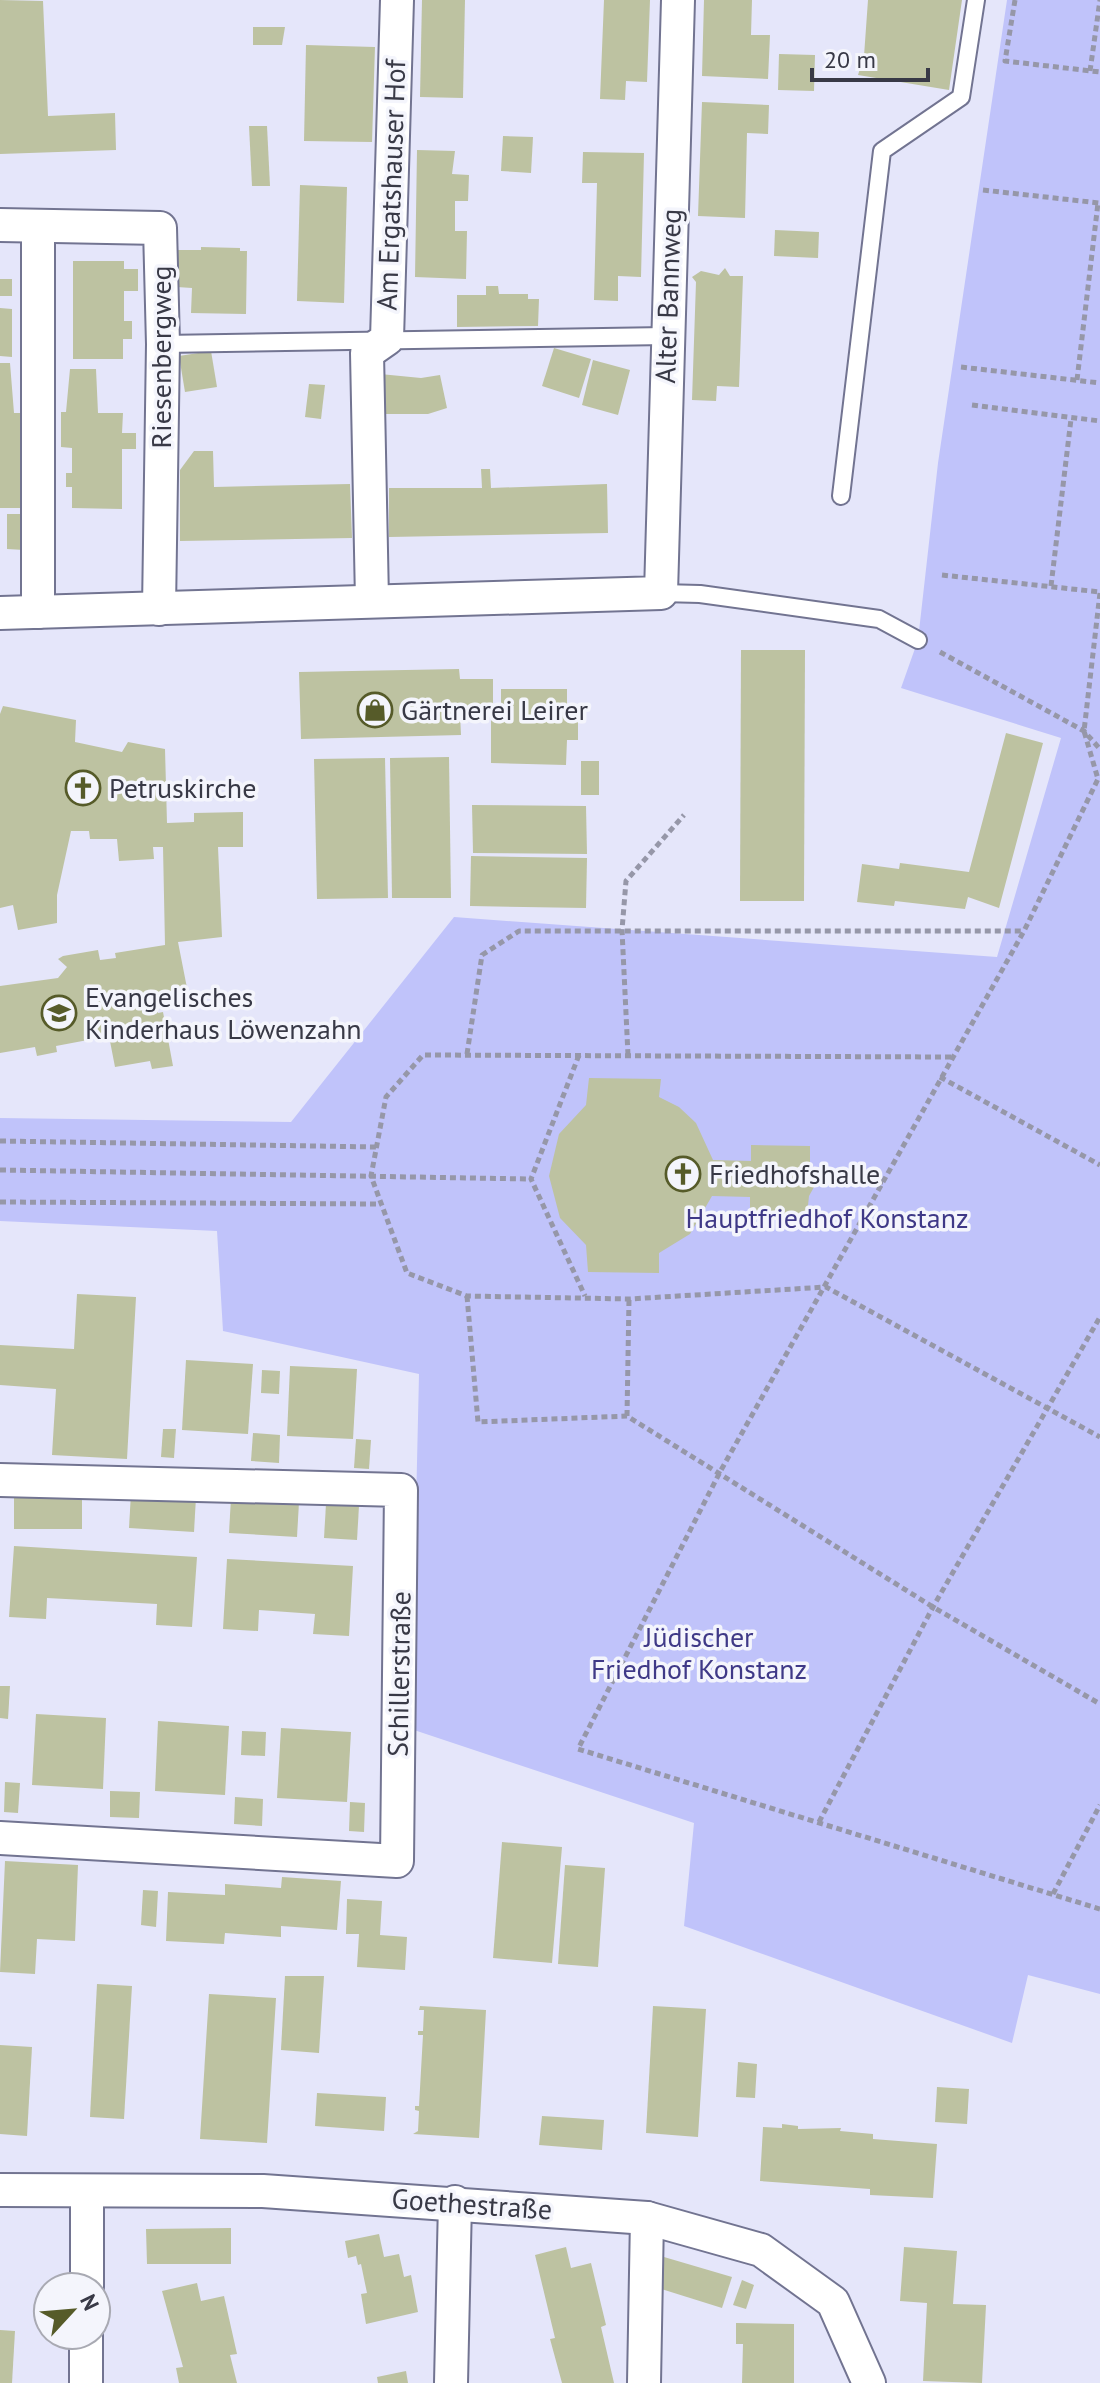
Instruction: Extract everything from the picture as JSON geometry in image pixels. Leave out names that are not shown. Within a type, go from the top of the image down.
[{"type":"street","name":"Am Ergatshauser Hof","points":[[372,600],[367,353],[387,339],[397,0]]},
{"type":"street","name":"Alter Bannweg","points":[[661,593],[678,0]]},
{"type":"street","name":"Riesenbergweg","points":[[0,225],[160,228],[163,344],[159,609]]},
{"type":"street","points":[[38,226],[38,612]]},
{"type":"street","points":[[0,613],[661,593]]},
{"type":"street","name":"Schillerstraße","points":[[0,1480],[401,1490],[397,1861],[0,1838]]},
{"type":"street","name":"Goethestraße","points":[[0,2190],[263,2191],[455,2202],[647,2218],[761,2250],[833,2302],[869,2383]]},
{"type":"street","points":[[87,2191],[87,2271]]},
{"type":"street","points":[[451,2383],[455,2202]]},
{"type":"street","points":[[644,2383],[647,2218]]},
{"type":"street","points":[[86,2351],[86,2383]]},
{"type":"lane","points":[[841,496],[882,151],[961,97],[976,0]]},
{"type":"lane","points":[[163,344],[666,336]]},
{"type":"lane","points":[[661,593],[686,592],[879,619],[918,640]]},
{"type":"path","points":[[1015,0],[1005,61],[1100,72]]},
{"type":"path","points":[[1090,71],[1100,0]]},
{"type":"path","points":[[983,190],[1099,203],[1077,380]]},
{"type":"path","points":[[961,367],[1100,383]]},
{"type":"path","points":[[972,405],[1100,421]]},
{"type":"path","points":[[1051,586],[1071,419]]},
{"type":"path","points":[[942,575],[1100,593],[1084,731],[1098,779],[1024,931],[720,1472],[578,1749],[1100,1909]]},
{"type":"path","points":[[918,640],[1084,731],[1100,749]]},
{"type":"path","points":[[628,1055],[622,930],[626,881],[684,815]]},
{"type":"path","points":[[467,1054],[482,955],[519,931],[1024,931]]},
{"type":"path","points":[[951,1057],[423,1055],[386,1097],[371,1176],[407,1273],[467,1296],[629,1299],[826,1287],[1100,1437]]},
{"type":"path","points":[[579,1055],[531,1179],[585,1296]]},
{"type":"path","points":[[940,1077],[1100,1165]]},
{"type":"path","points":[[0,1141],[377,1147]]},
{"type":"path","points":[[0,1170],[531,1179]]},
{"type":"path","points":[[818,1180],[883,1182]]},
{"type":"path","points":[[0,1202],[381,1204]]},
{"type":"path","points":[[467,1296],[478,1422],[627,1416],[933,1607],[1100,1704]]},
{"type":"path","points":[[627,1416],[629,1299]]},
{"type":"path","points":[[819,1822],[933,1607],[1100,1317]]},
{"type":"path","points":[[1053,1894],[1100,1805]]},
{"type":"green space","name":"Hauptfriedhof Konstanz","points":[[1007,0],[1100,0],[1100,1994],[1028,1975],[1012,2043],[684,1926],[694,1823],[411,1729],[419,1374],[223,1331],[217,1231],[0,1221],[0,1118],[291,1122],[454,917],[997,957],[1061,738],[901,688],[918,640],[938,463]]},
{"type":"building","points":[[0,0],[43,1],[48,116],[115,113],[116,150],[0,154]]},
{"type":"building","points":[[422,0],[465,0],[463,98],[420,97]]},
{"type":"building","points":[[604,0],[650,0],[647,82],[626,81],[625,100],[600,99]]},
{"type":"building","points":[[704,0],[752,0],[751,35],[770,35],[768,79],[702,76]]},
{"type":"building","points":[[868,0],[962,0],[949,90],[858,75],[864,56]]},
{"type":"building","points":[[253,27],[285,27],[282,45],[253,45]]},
{"type":"building","points":[[306,45],[375,47],[372,142],[304,141]]},
{"type":"building","points":[[779,54],[815,55],[814,91],[778,90]]},
{"type":"building","points":[[702,102],[769,105],[768,134],[747,133],[745,218],[698,216]]},
{"type":"building","points":[[249,126],[267,126],[270,186],[252,186]]},
{"type":"building","points":[[503,136],[533,137],[531,173],[501,171]]},
{"type":"building","points":[[417,150],[455,151],[452,174],[469,175],[468,201],[455,201],[455,231],[467,231],[466,279],[415,277]]},
{"type":"building","points":[[583,152],[644,153],[641,277],[618,276],[618,301],[594,300],[597,183],[582,183]]},
{"type":"building","points":[[300,185],[347,187],[344,303],[297,301]]},
{"type":"building","points":[[775,230],[819,232],[818,258],[774,256]]},
{"type":"building","points":[[201,247],[247,251],[246,314],[191,313],[192,288],[177,287],[178,250],[201,250]]},
{"type":"building","points":[[73,261],[124,261],[124,269],[138,269],[138,291],[124,291],[124,321],[132,321],[132,339],[123,339],[123,359],[73,359]]},
{"type":"building","points":[[725,268],[730,276],[743,276],[739,387],[717,386],[716,401],[692,400],[696,282],[692,277],[701,271],[719,275]]},
{"type":"building","points":[[0,279],[12,279],[12,296],[0,296]]},
{"type":"building","points":[[486,286],[498,286],[499,294],[528,294],[528,299],[539,299],[538,326],[457,327],[457,295],[486,295]]},
{"type":"building","points":[[0,308],[12,309],[12,357],[0,356]]},
{"type":"building","points":[[554,348],[591,359],[579,398],[542,386]]},
{"type":"building","points":[[211,351],[217,387],[185,392],[179,356]]},
{"type":"building","points":[[593,360],[630,370],[618,415],[582,405]]},
{"type":"building","points":[[0,363],[10,363],[14,413],[20,413],[20,508],[0,508]]},
{"type":"building","points":[[70,369],[96,369],[98,413],[123,413],[122,433],[136,433],[136,449],[122,449],[122,509],[72,508],[72,487],[66,487],[66,473],[72,473],[72,448],[61,447],[61,412],[66,412]]},
{"type":"building","points":[[380,374],[421,378],[440,375],[447,408],[428,414],[381,414]]},
{"type":"building","points":[[309,384],[325,385],[321,419],[305,417]]},
{"type":"building","points":[[194,451],[213,451],[214,487],[350,484],[352,538],[180,541],[180,470]]},
{"type":"building","points":[[481,469],[490,469],[491,488],[607,484],[608,533],[389,537],[389,488],[482,488]]},
{"type":"building","points":[[7,514],[25,514],[24,550],[7,549]]},
{"type":"building","points":[[741,650],[805,650],[804,901],[740,901]]},
{"type":"building","points":[[459,669],[460,679],[493,679],[493,714],[460,714],[461,735],[301,739],[299,672]]},
{"type":"building","points":[[501,689],[567,689],[567,716],[578,716],[578,740],[567,740],[566,765],[491,763],[491,720],[501,720]]},
{"type":"building","points":[[3,706],[76,720],[75,742],[122,752],[128,742],[165,749],[167,823],[194,822],[194,813],[243,812],[243,847],[218,847],[222,937],[178,942],[187,988],[154,994],[158,1013],[163,1012],[173,1066],[152,1069],[150,1061],[115,1067],[109,1036],[56,1046],[57,1052],[37,1056],[35,1047],[0,1053],[0,986],[58,978],[67,967],[58,959],[63,956],[98,950],[100,960],[116,958],[115,953],[165,945],[163,847],[153,847],[154,859],[119,861],[117,839],[90,839],[89,831],[71,831],[57,895],[57,923],[18,930],[13,905],[0,908],[0,714]]},
{"type":"building","points":[[1006,733],[1043,743],[999,908],[968,897],[965,909],[895,901],[894,906],[857,902],[862,864],[899,869],[900,863],[969,872]]},
{"type":"building","points":[[449,757],[451,898],[392,898],[390,758]]},
{"type":"building","points":[[385,758],[388,898],[317,899],[314,759]]},
{"type":"building","points":[[581,761],[599,761],[599,795],[581,795]]},
{"type":"building","points":[[472,805],[586,806],[587,854],[473,853]]},
{"type":"building","points":[[471,856],[587,858],[586,908],[470,906]]},
{"type":"building","name":"Friedhofshalle","points":[[589,1078],[661,1079],[659,1097],[679,1107],[696,1123],[713,1160],[751,1161],[751,1145],[810,1146],[810,1164],[818,1180],[809,1196],[807,1215],[750,1213],[750,1197],[712,1196],[690,1234],[659,1253],[659,1273],[588,1272],[586,1245],[560,1218],[549,1176],[559,1134],[586,1105]]},
{"type":"building","points":[[77,1294],[136,1297],[127,1459],[52,1455],[56,1389],[0,1385],[0,1345],[74,1349]]},
{"type":"building","points":[[186,1360],[253,1364],[248,1434],[182,1430]]},
{"type":"building","points":[[290,1366],[357,1369],[353,1439],[287,1436]]},
{"type":"building","points":[[262,1370],[280,1371],[279,1394],[261,1393]]},
{"type":"building","points":[[163,1429],[176,1429],[174,1458],[161,1457]]},
{"type":"building","points":[[253,1433],[280,1435],[279,1463],[251,1461]]},
{"type":"building","points":[[356,1439],[371,1440],[369,1469],[354,1468]]},
{"type":"building","points":[[131,1493],[196,1497],[194,1532],[129,1528]]},
{"type":"building","points":[[14,1495],[82,1495],[82,1529],[14,1529]]},
{"type":"building","points":[[231,1498],[299,1502],[297,1537],[229,1533]]},
{"type":"building","points":[[326,1504],[359,1506],[357,1540],[324,1538]]},
{"type":"building","points":[[14,1546],[197,1557],[192,1627],[156,1625],[157,1604],[103,1601],[47,1598],[46,1619],[9,1617]]},
{"type":"building","points":[[227,1559],[353,1566],[349,1636],[313,1634],[315,1614],[259,1610],[258,1631],[223,1629]]},
{"type":"building","points":[[0,1686],[10,1686],[8,1719],[0,1718]]},
{"type":"building","points":[[36,1714],[106,1718],[103,1789],[32,1785]]},
{"type":"building","points":[[158,1721],[229,1726],[225,1795],[155,1791]]},
{"type":"building","points":[[281,1728],[351,1732],[347,1802],[277,1798]]},
{"type":"building","points":[[242,1731],[266,1732],[265,1756],[241,1755]]},
{"type":"building","points":[[5,1782],[20,1783],[18,1813],[4,1812]]},
{"type":"building","points":[[110,1791],[140,1792],[139,1818],[110,1817]]},
{"type":"building","points":[[235,1797],[263,1799],[262,1826],[234,1824]]},
{"type":"building","points":[[350,1802],[365,1803],[364,1832],[349,1831]]},
{"type":"building","points":[[502,1842],[562,1847],[552,1963],[493,1958]]},
{"type":"building","points":[[5,1861],[78,1865],[75,1941],[37,1939],[35,1974],[0,1972]]},
{"type":"building","points":[[565,1865],[605,1868],[598,1967],[558,1964]]},
{"type":"building","points":[[282,1877],[341,1881],[337,1930],[281,1926],[281,1937],[225,1933],[224,1944],[166,1941],[168,1892],[225,1895],[225,1884],[281,1888]]},
{"type":"building","points":[[143,1890],[158,1891],[156,1927],[141,1925]]},
{"type":"building","points":[[347,1899],[382,1901],[380,1935],[407,1937],[405,1970],[357,1967],[359,1934],[346,1934]]},
{"type":"building","points":[[285,1976],[324,1976],[319,2053],[281,2050]]},
{"type":"building","points":[[97,1984],[132,1986],[124,2119],[90,2117]]},
{"type":"building","points":[[209,1994],[276,1998],[267,2143],[200,2139]]},
{"type":"building","points":[[420,2006],[486,2010],[479,2138],[413,2134],[418,2131],[419,2111],[415,2110],[415,2106],[419,2106],[423,2035],[418,2035],[418,2031],[423,2031],[424,2010],[419,2010]]},
{"type":"building","points":[[653,2006],[706,2009],[698,2137],[646,2133]]},
{"type":"building","points":[[0,2045],[32,2047],[27,2136],[0,2134]]},
{"type":"building","points":[[738,2062],[757,2064],[755,2098],[736,2097]]},
{"type":"building","points":[[937,2087],[969,2089],[967,2124],[935,2122]]},
{"type":"building","points":[[317,2093],[386,2097],[384,2131],[315,2126]]},
{"type":"building","points":[[542,2116],[604,2120],[602,2150],[539,2145]]},
{"type":"building","points":[[782,2124],[798,2126],[798,2129],[841,2128],[840,2131],[873,2134],[873,2139],[937,2144],[933,2198],[870,2195],[870,2189],[760,2181],[763,2127],[782,2128]]},
{"type":"building","points":[[231,2228],[231,2264],[147,2264],[146,2229]]},
{"type":"building","points":[[379,2234],[384,2257],[399,2254],[404,2277],[411,2275],[418,2312],[366,2324],[361,2294],[367,2293],[361,2264],[358,2265],[356,2256],[348,2258],[345,2241]]},
{"type":"building","points":[[566,2247],[571,2268],[591,2263],[606,2325],[601,2327],[614,2383],[562,2383],[550,2339],[555,2338],[535,2255]]},
{"type":"building","points":[[904,2247],[957,2251],[953,2304],[986,2305],[982,2383],[923,2381],[927,2303],[900,2301]]},
{"type":"building","points":[[664,2257],[732,2277],[722,2308],[655,2287]]},
{"type":"building","points":[[742,2280],[754,2285],[746,2309],[733,2305]]},
{"type":"building","points":[[197,2283],[201,2301],[224,2296],[237,2354],[230,2355],[237,2383],[179,2383],[176,2368],[183,2367],[162,2291]]},
{"type":"building","points":[[736,2323],[794,2324],[794,2383],[742,2383],[743,2344],[736,2344]]},
{"type":"building","points":[[0,2330],[15,2331],[12,2383],[0,2383]]},
{"type":"building","points":[[406,2371],[408,2383],[378,2383],[377,2377]]},
{"type":"place","name":"Gärtnerei Leirer","points":[[375,710]]},
{"type":"place","name":"Petruskirche","points":[[83,788]]},
{"type":"place","name":"Evangelisches Kinderhaus Löwenzahn","points":[[59,1013]]},
{"type":"place","name":"Friedhofshalle","points":[[683,1174]]},
{"type":"park label","name":"Jüdischer Friedhof Konstanz","points":[[699,1653]]}]
